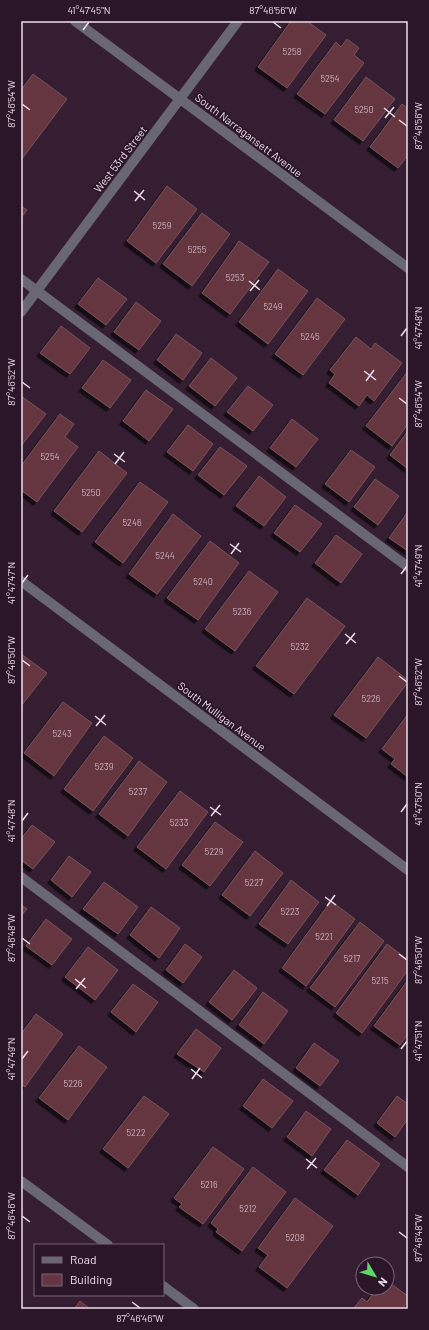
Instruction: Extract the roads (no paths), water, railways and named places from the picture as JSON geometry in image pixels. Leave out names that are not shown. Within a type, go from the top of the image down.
[{"type":"street","name":"South Narragansett Avenue","points":[[76,21],[408,268]]},
{"type":"street","name":"West 53rd Street","points":[[21,312],[238,21]]},
{"type":"street","points":[[21,279],[408,567]]},
{"type":"street","name":"South Mulligan Avenue","points":[[21,581],[408,870]]},
{"type":"street","points":[[21,877],[408,1167]]},
{"type":"street","points":[[21,1181],[107,1244]]},
{"type":"street","points":[[164,1287],[194,1309]]}]
